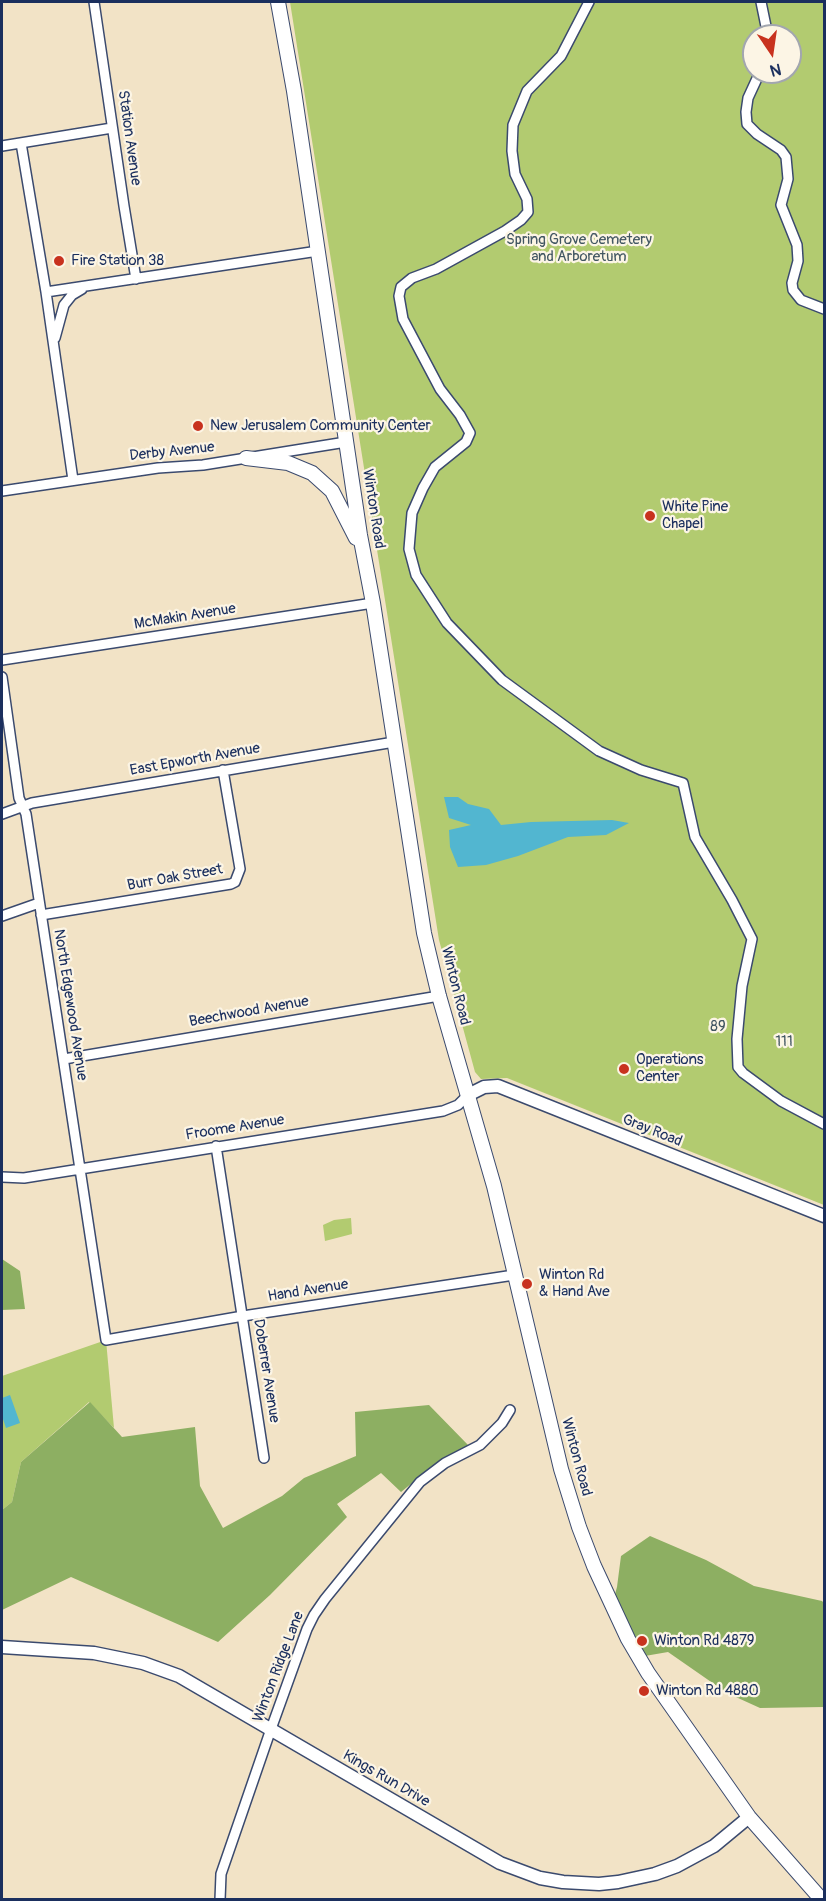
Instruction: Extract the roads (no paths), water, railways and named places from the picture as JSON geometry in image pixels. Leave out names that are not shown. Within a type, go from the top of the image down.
[{"type":"main road","name":"Winton Road","points":[[278,2],[296,101],[346,442],[424,933],[439,996],[494,1186],[561,1469],[594,1566],[628,1640],[648,1673],[749,1817],[822,1899]]},
{"type":"main road","points":[[246,458],[288,463],[312,473],[323,481],[332,491],[363,552]]},
{"type":"street","name":"Station Avenue","points":[[94,2],[136,279]]},
{"type":"street","points":[[589,2],[561,56],[527,91],[513,125],[512,151],[515,174],[527,200],[528,212],[505,231],[436,269],[412,278],[402,287],[399,296],[403,318],[440,389],[460,415],[470,433],[466,442],[435,468],[423,488],[412,513],[409,549],[416,574],[447,623],[502,680],[599,751],[641,770],[683,783],[695,837],[752,939],[742,986],[737,1039],[738,1066],[742,1073],[781,1101],[825,1124]]},
{"type":"street","points":[[761,2],[766,24]]},
{"type":"street","points":[[754,84],[748,98],[747,124],[757,134],[781,150],[786,157],[788,179],[782,205],[796,245],[798,261],[792,284],[793,290],[801,300],[825,309]]},
{"type":"street","points":[[2,146],[112,128]]},
{"type":"street","points":[[21,142],[46,292],[73,480]]},
{"type":"street","points":[[46,292],[318,251]]},
{"type":"street","points":[[53,346],[64,305],[82,288],[94,285]]},
{"type":"street","name":"Derby Avenue","points":[[2,491],[346,442]]},
{"type":"street","name":"McMakin Avenue","points":[[2,660],[373,603]]},
{"type":"street","name":"North Edgewood Avenue","points":[[2,677],[19,798],[26,814],[106,1340]]},
{"type":"street","name":"East Epworth Avenue","points":[[2,814],[23,806],[394,742]]},
{"type":"street","name":"Burr Oak Street","points":[[41,915],[235,882],[240,869],[224,770]]},
{"type":"street","points":[[2,916],[39,903]]},
{"type":"street","name":"Beechwood Avenue","points":[[64,1059],[439,996]]},
{"type":"street","name":"Gray Road","points":[[468,1095],[484,1088],[498,1086],[825,1215]]},
{"type":"street","name":"Froome Avenue","points":[[2,1177],[24,1178],[443,1111],[458,1105],[468,1095]]},
{"type":"street","name":"Doberrer Avenue","points":[[216,1146],[264,1458]]},
{"type":"street","name":"Hand Avenue","points":[[106,1340],[243,1316],[514,1275]]},
{"type":"street","name":"Winton Ridge Lane","points":[[220,1899],[221,1874],[307,1629],[325,1599],[420,1482],[446,1463],[480,1445],[497,1429],[510,1410]]},
{"type":"street","name":"Kings Run Drive","points":[[2,1647],[85,1652],[143,1663],[180,1676],[500,1863],[540,1878],[591,1884],[618,1882],[655,1874],[677,1866],[714,1846],[749,1817]]},
{"type":"water","points":[[444,797],[458,797],[468,804],[489,809],[501,825],[612,820],[629,823],[606,835],[568,837],[518,856],[486,865],[458,867],[450,847],[449,830],[471,825],[449,818]]},
{"type":"water","points":[[10,1395],[20,1423],[6,1428],[2,1416],[2,1398]]},
{"type":"place","name":"Fire Station 38","points":[[59,261]]},
{"type":"place","name":"New Jerusalem Community Center","points":[[198,426]]},
{"type":"place","name":"White Pine Chapel","points":[[650,516]]},
{"type":"place","name":"Operations Center","points":[[624,1069]]},
{"type":"place","name":"Winton Rd & Hand Ave","points":[[527,1284]]},
{"type":"place","name":"Winton Rd 4879","points":[[642,1641]]},
{"type":"place","name":"Winton Rd 4880","points":[[644,1691]]},
{"type":"park label","name":"Spring Grove Cemetery and Arboretum","points":[[579,248]]},
{"type":"park label","name":"89","points":[[718,1027]]},
{"type":"park label","name":"111","points":[[784,1042]]}]
